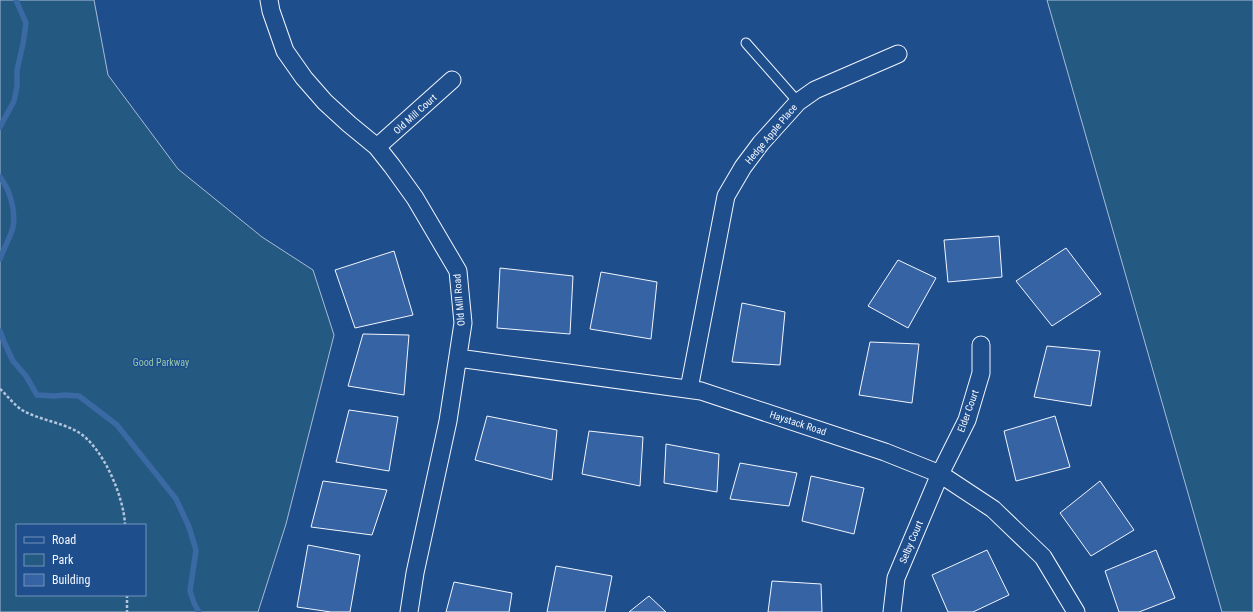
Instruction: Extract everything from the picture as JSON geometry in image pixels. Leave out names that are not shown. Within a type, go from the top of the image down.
[{"type":"street","name":"Old Mill Road","points":[[270,0],[271,11],[285,51],[304,78],[325,102],[377,147],[392,166],[415,198],[458,271],[463,323],[458,358],[448,421],[415,573],[409,612]]},
{"type":"street","name":"Hedge Apple Place","points":[[689,389],[726,196],[743,167],[761,143],[798,102],[815,90],[898,54]]},
{"type":"street","name":"Old Mill Court","points":[[377,147],[452,80]]},
{"type":"street","name":"Elder Court","points":[[940,474],[967,420],[981,373],[981,345]]},
{"type":"street","name":"Haystack Road","points":[[458,358],[701,391],[885,452],[940,474],[993,509],[1043,557],[1076,612]]},
{"type":"street","name":"Selby Court","points":[[892,612],[896,578],[940,474]]},
{"type":"lane","points":[[746,43],[798,102]]},
{"type":"path","points":[[0,389],[21,409],[79,432],[96,449],[109,470],[121,500],[125,524]]},
{"type":"path","points":[[127,596],[127,612]]},
{"type":"green space","name":"Good Parkway","points":[[0,0],[94,0],[108,75],[178,169],[262,237],[313,270],[334,335],[286,524],[258,612],[0,612]]},
{"type":"green space","points":[[1047,0],[1253,0],[1253,612],[1222,612]]},
{"type":"building","points":[[999,236],[1002,277],[948,282],[944,240]]},
{"type":"building","points":[[1066,248],[1101,294],[1052,326],[1016,281]]},
{"type":"building","points":[[394,251],[413,315],[355,328],[335,270]]},
{"type":"building","points":[[898,260],[936,278],[908,328],[868,306]]},
{"type":"building","points":[[500,268],[573,276],[570,334],[497,328]]},
{"type":"building","points":[[601,272],[657,282],[651,339],[590,329]]},
{"type":"building","points":[[742,303],[785,312],[780,365],[732,362]]},
{"type":"building","points":[[363,334],[409,335],[404,395],[348,386]]},
{"type":"building","points":[[870,342],[919,344],[912,403],[859,395]]},
{"type":"building","points":[[1047,346],[1100,351],[1091,406],[1034,397]]},
{"type":"building","points":[[349,410],[398,417],[389,471],[336,462]]},
{"type":"building","points":[[487,416],[557,430],[552,480],[475,460]]},
{"type":"building","points":[[1055,416],[1070,467],[1016,481],[1004,431]]},
{"type":"building","points":[[589,431],[643,437],[640,486],[582,474]]},
{"type":"building","points":[[666,444],[719,454],[717,492],[664,483]]},
{"type":"building","points":[[740,463],[797,473],[789,506],[730,499]]},
{"type":"building","points":[[811,476],[864,488],[854,534],[802,521]]},
{"type":"building","points":[[323,481],[387,490],[372,535],[311,527]]},
{"type":"building","points":[[1100,481],[1134,530],[1091,556],[1060,513]]},
{"type":"building","points":[[308,545],[360,555],[350,612],[331,612],[297,607]]},
{"type":"building","points":[[987,550],[1009,595],[973,612],[948,612],[932,575]]},
{"type":"building","points":[[1156,550],[1175,598],[1139,612],[1119,612],[1105,571]]},
{"type":"building","points":[[556,566],[612,576],[605,612],[547,612]]},
{"type":"building","points":[[772,581],[821,584],[822,612],[768,612]]},
{"type":"building","points":[[454,582],[512,593],[509,612],[446,612]]},
{"type":"building","points":[[649,596],[666,612],[629,612]]},
{"type":"waterway","points":[[0,127],[14,101],[17,87],[17,70],[26,23],[16,0]]},
{"type":"waterway","points":[[0,177],[7,188],[14,214],[12,231],[0,259]]},
{"type":"waterway","points":[[0,331],[13,361],[26,376],[37,395],[79,396],[117,425],[176,499],[189,527],[196,550],[190,591],[199,612]]}]
